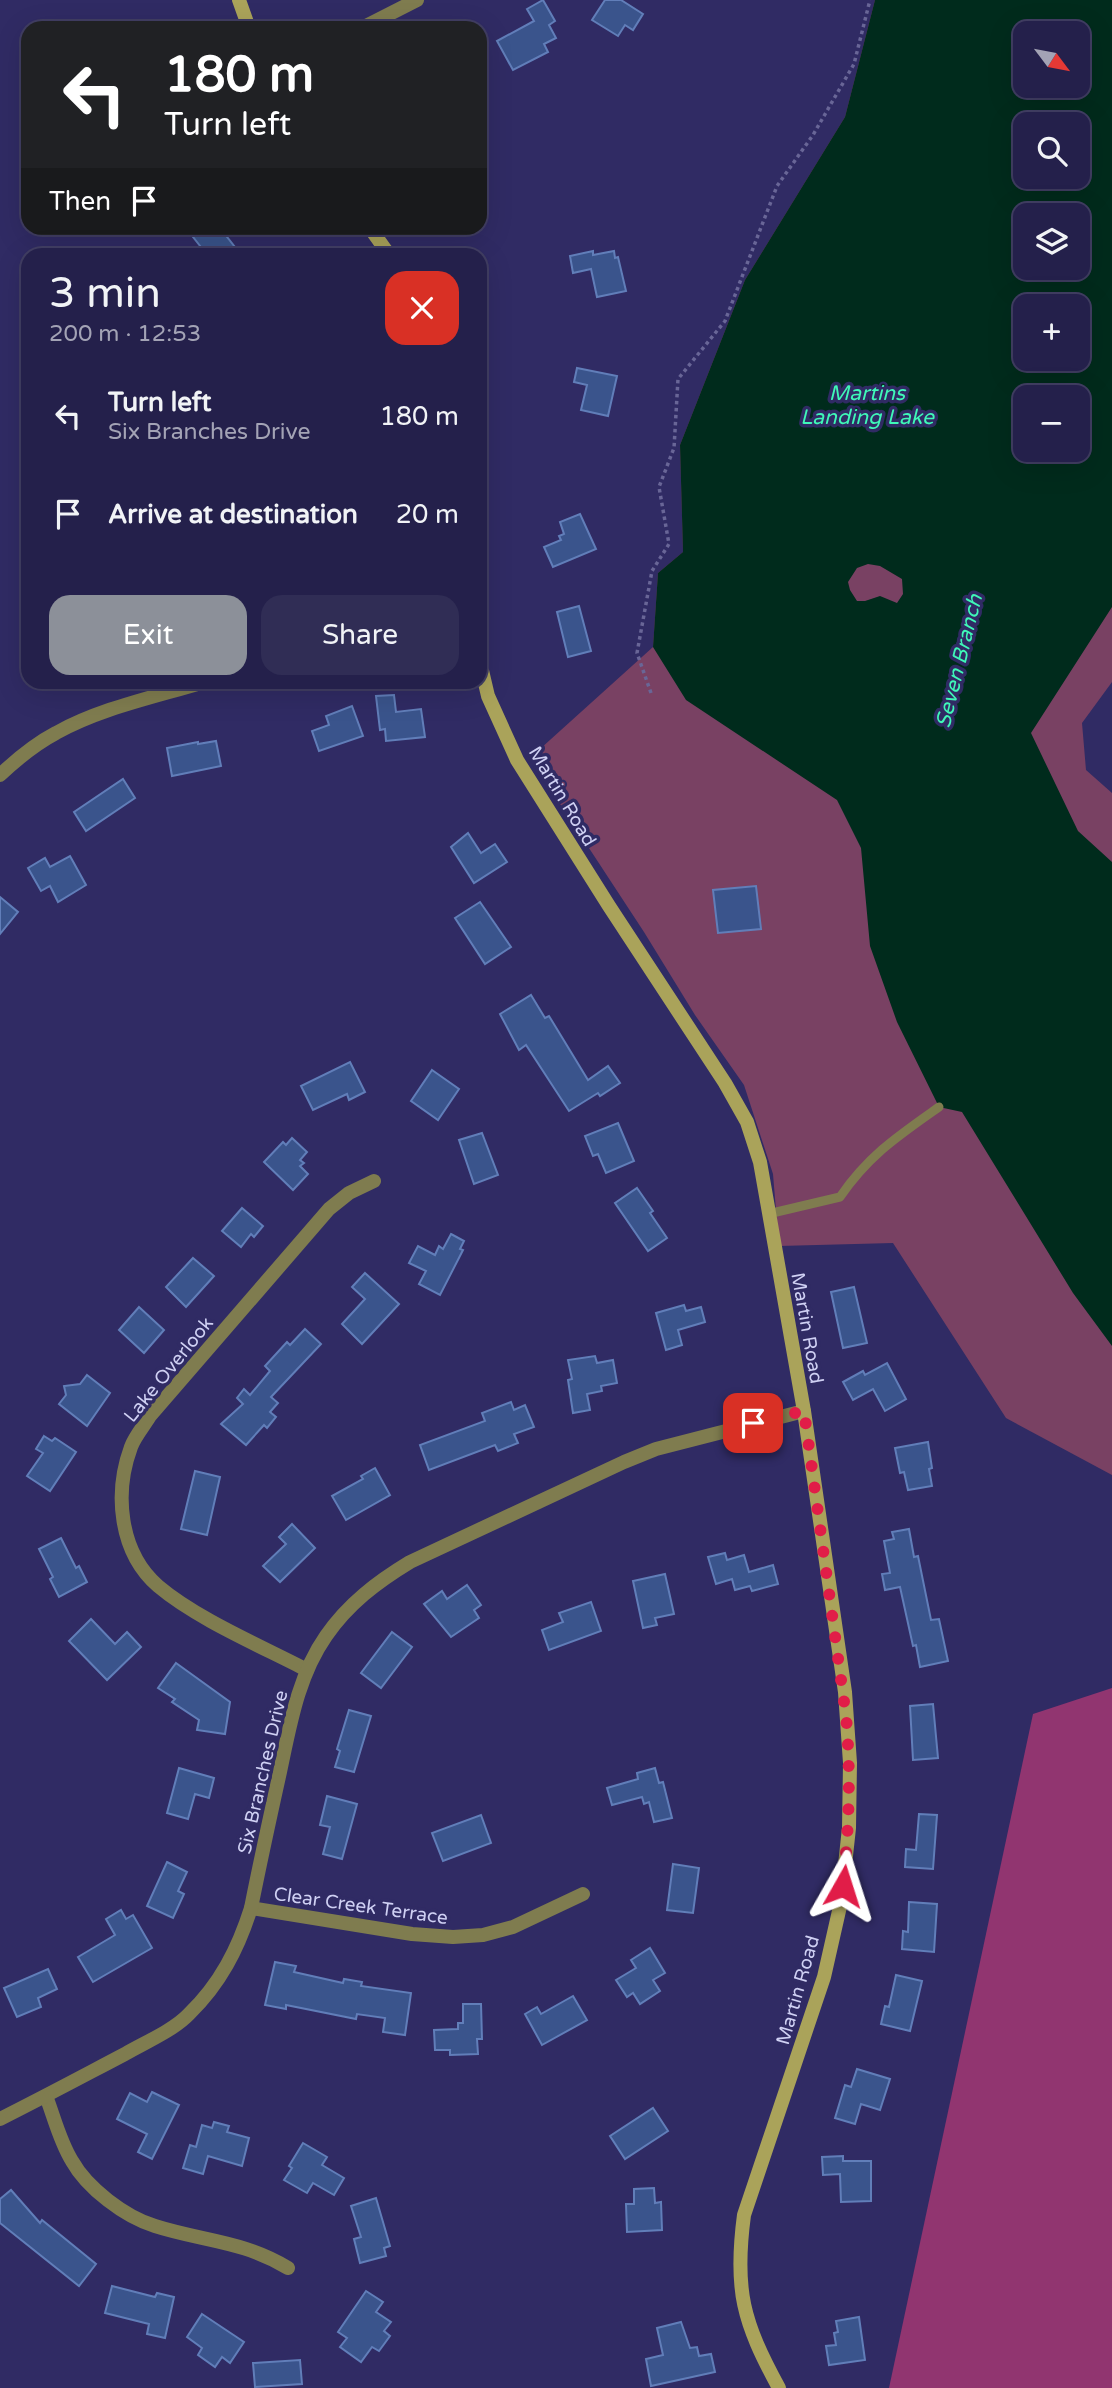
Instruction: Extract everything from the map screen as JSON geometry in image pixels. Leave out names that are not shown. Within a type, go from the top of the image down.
[{"type":"street","points":[[239,0],[246,21]]},
{"type":"street","points":[[376,21],[417,0]]},
{"type":"street","points":[[0,775],[23,754],[55,733],[90,717],[181,689]]},
{"type":"street","name":"Martin Road","points":[[486,689],[517,760],[726,1083],[747,1122],[760,1162],[804,1411],[845,1692],[850,1763],[849,1828],[841,1902],[824,1977],[744,2215],[740,2240],[741,2295],[748,2323],[757,2347],[779,2388]]},
{"type":"street","name":"Lake Overlook","points":[[307,1670],[187,1607],[156,1584],[138,1560],[126,1535],[121,1508],[122,1478],[132,1445],[150,1416],[329,1209],[349,1193],[374,1181]]},
{"type":"street","name":"Six Branches Drive","points":[[0,2119],[142,2045],[187,2017],[209,1993],[228,1966],[242,1937],[251,1908],[294,1709],[307,1670],[326,1636],[349,1607],[377,1582],[410,1562],[656,1449],[804,1411]]},
{"type":"street","name":"Clear Creek Terrace","points":[[251,1908],[412,1934],[453,1937],[483,1935],[513,1927],[583,1894]]},
{"type":"street","points":[[46,2096],[72,2161],[91,2186],[113,2204],[152,2226],[250,2249],[288,2268]]},
{"type":"lane","points":[[768,1214],[840,1197],[881,1148],[939,1107]]},
{"type":"path","points":[[651,694],[637,653],[652,571],[669,544],[659,487],[674,448],[678,379],[725,321],[777,186],[813,135],[854,64],[870,0]]},
{"type":"shaded area","name":"Martins Landing Lake","points":[[875,0],[1112,0],[1112,682],[1082,723],[1086,770],[1112,793],[1112,1475],[1006,1418],[893,1243],[779,1246],[773,1174],[744,1085],[695,1015],[530,758],[653,647],[658,573],[683,552],[680,445],[745,280],[845,117]]},
{"type":"shaded area","points":[[1112,1688],[1112,2388],[889,2388],[1033,1714]]},
{"type":"water","name":"Martins Landing Lake","points":[[875,0],[1112,0],[1112,607],[1031,733],[1078,831],[1112,862],[1112,1346],[1073,1293],[962,1112],[939,1107],[897,1022],[870,946],[861,848],[837,800],[686,700],[653,647],[658,573],[683,552],[680,445],[745,280],[845,117]],"holes":[[[868,564],[880,566],[902,579],[903,594],[897,603],[880,596],[857,601],[848,582],[857,568]]]},
{"type":"building","points":[[543,0],[555,21],[549,25],[556,38],[544,44],[548,52],[513,70],[497,41],[534,21],[527,9]]},
{"type":"building","points":[[605,0],[621,0],[643,14],[633,30],[625,25],[618,36],[592,20]]},
{"type":"building","points":[[192,235],[226,235],[236,248],[202,248]]},
{"type":"building","points":[[593,251],[593,255],[614,251],[615,258],[618,257],[626,291],[597,297],[591,269],[573,273],[570,256]]},
{"type":"building","points":[[577,368],[617,376],[608,416],[581,410],[587,385],[574,382]]},
{"type":"building","points":[[580,514],[596,549],[553,567],[544,547],[561,540],[559,536],[564,534],[560,522]]},
{"type":"building","points":[[579,606],[591,651],[568,657],[557,612]]},
{"type":"building","points":[[394,695],[396,712],[421,709],[425,737],[386,741],[385,729],[380,730],[376,696]]},
{"type":"building","points":[[352,706],[363,736],[319,751],[312,731],[329,725],[326,716]]},
{"type":"building","points":[[216,741],[221,766],[172,776],[167,748]]},
{"type":"building","points":[[123,779],[135,798],[86,831],[74,812]]},
{"type":"building","points":[[468,833],[481,853],[495,844],[507,862],[474,883],[451,847]]},
{"type":"building","points":[[70,856],[86,885],[58,902],[50,886],[41,891],[28,868],[45,858],[50,867]]},
{"type":"building","points":[[756,886],[761,929],[718,933],[713,890]]},
{"type":"building","points":[[0,897],[18,912],[0,934]]},
{"type":"building","points":[[480,902],[511,947],[485,964],[455,918]]},
{"type":"building","points":[[531,995],[545,1018],[549,1016],[588,1080],[608,1066],[620,1083],[569,1111],[526,1045],[519,1050],[500,1014]]},
{"type":"building","points":[[350,1062],[365,1092],[349,1100],[347,1094],[313,1110],[301,1086]]},
{"type":"building","points":[[432,1070],[459,1089],[438,1120],[411,1101]]},
{"type":"building","points":[[618,1123],[634,1161],[606,1173],[598,1154],[593,1156],[585,1136]]},
{"type":"building","points":[[482,1133],[498,1175],[474,1184],[459,1140]]},
{"type":"building","points":[[292,1138],[307,1152],[300,1160],[304,1163],[300,1166],[308,1174],[293,1190],[264,1162],[283,1142],[286,1145]]},
{"type":"building","points":[[637,1188],[667,1238],[648,1251],[615,1203]]},
{"type":"building","points":[[242,1208],[263,1226],[254,1237],[251,1234],[241,1247],[222,1231]]},
{"type":"building","points":[[451,1234],[464,1241],[460,1249],[463,1250],[440,1295],[419,1284],[426,1271],[409,1263],[418,1246],[435,1255],[439,1246],[443,1249]]},
{"type":"building","points":[[193,1258],[214,1276],[186,1307],[166,1287]]},
{"type":"building","points":[[365,1273],[399,1304],[362,1344],[342,1324],[365,1299],[352,1287]]},
{"type":"building","points":[[854,1287],[867,1343],[843,1348],[831,1292]]},
{"type":"building","points":[[684,1305],[686,1311],[701,1307],[705,1322],[678,1330],[682,1345],[666,1350],[656,1313]]},
{"type":"building","points":[[139,1307],[164,1330],[144,1353],[119,1330]]},
{"type":"building","points":[[305,1329],[321,1344],[271,1397],[278,1403],[270,1412],[276,1417],[267,1428],[264,1425],[246,1445],[221,1424],[243,1404],[237,1398],[244,1389],[250,1395],[270,1371],[265,1366],[287,1342],[290,1345]]},
{"type":"building","points":[[595,1356],[597,1363],[613,1360],[617,1383],[601,1386],[602,1391],[587,1394],[590,1410],[573,1413],[568,1380],[572,1379],[568,1360]]},
{"type":"building","points":[[887,1363],[906,1399],[885,1411],[873,1389],[853,1400],[843,1382],[863,1371],[865,1375]]},
{"type":"building","points":[[87,1375],[110,1393],[87,1426],[59,1404],[66,1395],[64,1386],[80,1384]]},
{"type":"building","points":[[511,1402],[514,1410],[525,1405],[534,1427],[514,1434],[518,1443],[498,1451],[495,1445],[429,1470],[420,1445],[485,1421],[482,1413]]},
{"type":"building","points":[[44,1436],[52,1441],[55,1438],[76,1452],[50,1491],[27,1476],[43,1453],[36,1449]]},
{"type":"building","points":[[928,1442],[932,1486],[908,1490],[904,1472],[900,1473],[895,1448]]},
{"type":"building","points":[[375,1468],[390,1495],[346,1520],[332,1496],[363,1479],[361,1476]]},
{"type":"building","points":[[195,1471],[220,1477],[207,1535],[181,1529]]},
{"type":"building","points":[[292,1524],[315,1548],[280,1582],[263,1566],[286,1544],[279,1537]]},
{"type":"building","points":[[909,1529],[914,1557],[918,1556],[931,1620],[939,1619],[948,1661],[920,1667],[900,1587],[885,1590],[882,1574],[890,1573],[884,1541],[894,1539],[892,1532]]},
{"type":"building","points":[[61,1538],[76,1568],[79,1566],[87,1582],[59,1597],[50,1579],[53,1577],[39,1549]]},
{"type":"building","points":[[725,1553],[727,1560],[744,1555],[749,1572],[773,1565],[778,1584],[752,1591],[750,1586],[735,1590],[732,1579],[716,1584],[708,1557]]},
{"type":"building","points":[[665,1574],[674,1614],[655,1618],[657,1625],[643,1628],[633,1581]]},
{"type":"building","points":[[467,1585],[481,1605],[474,1610],[479,1618],[451,1637],[424,1604],[442,1591],[447,1599]]},
{"type":"building","points":[[591,1602],[601,1631],[549,1650],[542,1630],[563,1622],[559,1613]]},
{"type":"building","points":[[91,1619],[115,1644],[127,1632],[141,1647],[107,1680],[69,1641]]},
{"type":"building","points":[[392,1632],[412,1647],[381,1688],[361,1673]]},
{"type":"building","points":[[176,1663],[230,1702],[225,1734],[197,1730],[199,1720],[172,1702],[175,1699],[158,1688]]},
{"type":"building","points":[[933,1704],[938,1758],[913,1760],[910,1706]]},
{"type":"building","points":[[349,1710],[371,1716],[354,1772],[335,1767],[340,1751],[337,1749]]},
{"type":"building","points":[[179,1768],[214,1778],[209,1798],[195,1794],[188,1819],[167,1813]]},
{"type":"building","points":[[655,1768],[659,1783],[663,1782],[672,1818],[654,1822],[649,1802],[644,1804],[642,1797],[612,1805],[607,1788],[638,1779],[637,1773]]},
{"type":"building","points":[[327,1796],[357,1804],[342,1859],[323,1854],[330,1827],[320,1825]]},
{"type":"building","points":[[919,1814],[937,1815],[933,1869],[905,1867],[906,1849],[916,1850]]},
{"type":"building","points":[[481,1815],[491,1843],[443,1861],[432,1833]]},
{"type":"building","points":[[167,1862],[187,1872],[178,1891],[184,1894],[173,1918],[147,1906]]},
{"type":"building","points":[[673,1864],[699,1868],[693,1913],[667,1910]]},
{"type":"building","points":[[909,1902],[937,1904],[934,1952],[902,1949],[903,1931],[908,1932]]},
{"type":"building","points":[[121,1910],[126,1919],[133,1915],[152,1948],[93,1982],[78,1957],[115,1935],[106,1919]]},
{"type":"building","points":[[650,1948],[665,1973],[653,1980],[660,1991],[640,2004],[633,1993],[627,1997],[616,1980],[636,1968],[631,1960]]},
{"type":"building","points":[[275,1962],[296,1966],[294,1972],[343,1983],[344,1979],[362,1982],[361,1986],[411,1993],[405,2035],[383,2032],[385,2018],[357,2014],[356,2019],[286,2005],[286,2009],[265,2005]]},
{"type":"building","points":[[48,1969],[57,1989],[38,1998],[41,2007],[17,2017],[4,1988]]},
{"type":"building","points":[[896,1975],[922,1981],[910,2031],[881,2024],[885,2006],[889,2007]]},
{"type":"building","points":[[573,1996],[587,2020],[542,2045],[525,2014],[537,2007],[541,2014]]},
{"type":"building","points":[[463,2004],[481,2004],[482,2039],[477,2039],[478,2054],[450,2055],[450,2050],[435,2050],[434,2030],[458,2029],[458,2023],[463,2023]]},
{"type":"building","points":[[857,2069],[890,2079],[880,2110],[861,2104],[855,2124],[835,2118],[845,2085],[851,2087]]},
{"type":"building","points":[[152,2092],[179,2105],[152,2159],[138,2152],[147,2134],[117,2119],[130,2093],[147,2102]]},
{"type":"building","points":[[653,2108],[668,2131],[625,2159],[610,2136]]},
{"type":"building","points":[[214,2122],[229,2126],[227,2132],[249,2138],[242,2166],[208,2156],[203,2174],[183,2168],[190,2145],[196,2147],[202,2125],[212,2128]]},
{"type":"building","points":[[303,2143],[327,2157],[322,2165],[344,2178],[334,2195],[313,2183],[307,2193],[284,2180]]},
{"type":"building","points":[[843,2156],[843,2161],[871,2161],[871,2201],[841,2202],[840,2174],[823,2175],[822,2157]]},
{"type":"building","points":[[654,2188],[655,2203],[661,2202],[662,2230],[627,2232],[626,2204],[634,2204],[634,2189]]},
{"type":"building","points":[[11,2190],[40,2223],[42,2220],[96,2264],[79,2286],[0,2223],[0,2199]]},
{"type":"building","points":[[376,2198],[390,2246],[384,2248],[386,2256],[360,2263],[354,2239],[361,2237],[351,2206]]},
{"type":"building","points":[[112,2286],[155,2297],[157,2293],[174,2297],[165,2338],[147,2334],[149,2324],[105,2313]]},
{"type":"building","points":[[366,2291],[383,2302],[376,2312],[391,2322],[384,2331],[390,2336],[379,2351],[372,2347],[361,2362],[340,2347],[347,2338],[338,2332]]},
{"type":"building","points":[[202,2314],[244,2342],[230,2363],[222,2357],[215,2367],[198,2355],[202,2348],[187,2337]]},
{"type":"building","points":[[859,2317],[865,2360],[829,2365],[826,2346],[836,2345],[836,2321]]},
{"type":"building","points":[[681,2322],[690,2348],[697,2347],[699,2356],[711,2354],[715,2372],[651,2386],[646,2359],[663,2355],[657,2328]]},
{"type":"building","points":[[300,2360],[302,2384],[255,2387],[253,2363]]},
{"type":"route","points":[[753,1423],[804,1411],[845,1692],[850,1763],[849,1828],[843,1886]]},
{"type":"water label","name":"Seven Branch","points":[[959,661]]}]
